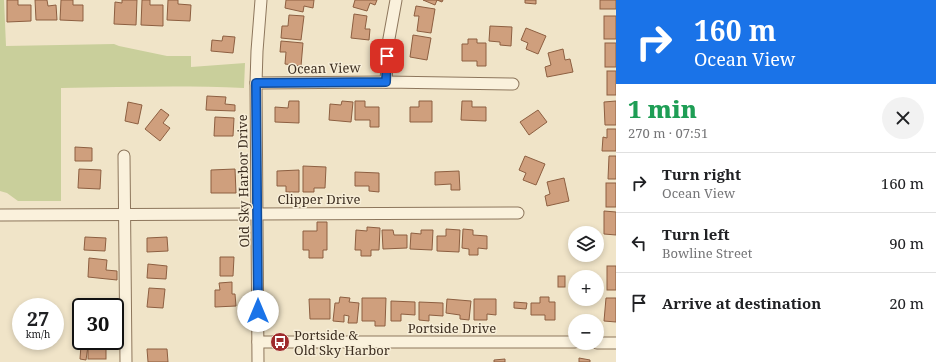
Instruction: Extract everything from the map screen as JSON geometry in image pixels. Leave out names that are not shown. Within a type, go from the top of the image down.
[{"type":"street","name":"Old Sky Harbor Drive","points":[[258,362],[256,83],[257,43],[261,0]]},
{"type":"street","points":[[386,82],[388,44],[396,0]]},
{"type":"street","name":"Ocean View","points":[[256,83],[386,82],[514,84]]},
{"type":"street","points":[[124,156],[126,362]]},
{"type":"street","name":"Clipper Drive","points":[[0,215],[518,213]]},
{"type":"street","name":"Portside Drive","points":[[258,342],[568,342]]},
{"type":"street","points":[[604,342],[616,342]]},
{"type":"green space","points":[[0,0],[4,0],[6,46],[114,44],[167,56],[191,56],[191,67],[245,63],[244,88],[175,86],[61,88],[61,201],[18,201],[7,193],[0,191]]},
{"type":"building","points":[[7,0],[18,0],[18,5],[31,5],[31,21],[7,22]]},
{"type":"building","points":[[35,0],[47,0],[48,6],[56,5],[57,20],[36,20]]},
{"type":"building","points":[[61,0],[73,0],[73,5],[83,5],[83,21],[60,20]]},
{"type":"building","points":[[122,0],[137,0],[136,25],[114,24],[115,2],[122,3]]},
{"type":"building","points":[[142,0],[150,0],[150,5],[163,5],[163,26],[141,25]]},
{"type":"building","points":[[168,0],[178,0],[178,4],[191,5],[190,21],[167,20]]},
{"type":"building","points":[[286,0],[314,0],[313,8],[304,6],[303,12],[285,8]]},
{"type":"building","points":[[355,0],[377,0],[375,5],[370,3],[367,11],[353,7]]},
{"type":"building","points":[[423,0],[437,0],[435,5]]},
{"type":"building","points":[[525,0],[536,0],[536,4],[525,3]]},
{"type":"building","points":[[600,0],[616,0],[616,9],[600,9]]},
{"type":"building","points":[[416,6],[435,9],[431,33],[417,31],[419,16],[414,16]]},
{"type":"building","points":[[354,14],[367,16],[365,29],[370,29],[369,40],[351,38]]},
{"type":"building","points":[[289,15],[304,16],[301,40],[281,38],[282,26],[288,26]]},
{"type":"building","points":[[604,16],[616,16],[616,39],[604,39]]},
{"type":"building","points":[[490,26],[512,27],[511,46],[500,45],[500,42],[489,41]]},
{"type":"building","points":[[526,28],[546,36],[538,54],[526,49],[528,43],[521,40]]},
{"type":"building","points":[[413,35],[431,38],[427,60],[410,57]]},
{"type":"building","points":[[223,36],[235,37],[233,53],[211,51],[212,40],[222,41]]},
{"type":"building","points":[[468,39],[477,39],[477,43],[486,43],[486,66],[477,66],[477,61],[462,61],[462,44],[468,44]]},
{"type":"building","points":[[281,41],[303,43],[301,66],[285,64],[286,52],[280,52]]},
{"type":"building","points":[[605,43],[616,43],[616,67],[605,67]]},
{"type":"building","points":[[563,49],[565,60],[570,59],[573,72],[547,77],[545,67],[551,65],[548,53]]},
{"type":"building","points":[[607,71],[616,71],[616,95],[607,95]]},
{"type":"building","points":[[207,96],[226,97],[225,104],[235,105],[235,111],[206,110]]},
{"type":"building","points":[[289,101],[299,101],[299,123],[275,122],[275,107],[288,108]]},
{"type":"building","points":[[342,101],[353,102],[351,122],[329,120],[330,104],[341,105]]},
{"type":"building","points":[[355,101],[365,101],[365,107],[379,107],[379,127],[370,127],[370,120],[355,120]]},
{"type":"building","points":[[419,101],[432,101],[432,122],[410,122],[410,107],[419,107]]},
{"type":"building","points":[[462,101],[472,101],[472,107],[486,107],[486,121],[461,120]]},
{"type":"building","points":[[616,101],[616,125],[605,125],[604,102]]},
{"type":"building","points":[[128,102],[142,105],[138,124],[125,121]]},
{"type":"building","points":[[161,109],[169,115],[163,123],[170,128],[160,141],[145,129]]},
{"type":"building","points":[[538,110],[547,122],[529,135],[520,122]]},
{"type":"building","points":[[215,117],[234,118],[233,136],[214,136]]},
{"type":"building","points":[[607,129],[616,129],[616,151],[602,151],[603,137],[607,138]]},
{"type":"building","points":[[75,147],[92,148],[92,161],[75,161]]},
{"type":"building","points":[[525,156],[545,164],[536,185],[523,180],[526,173],[519,170]]},
{"type":"building","points":[[609,156],[616,156],[616,179],[608,179]]},
{"type":"building","points":[[303,166],[326,167],[325,188],[314,188],[314,192],[303,192]]},
{"type":"building","points":[[79,169],[101,170],[100,189],[78,188]]},
{"type":"building","points":[[235,169],[236,193],[211,193],[211,170]]},
{"type":"building","points":[[299,170],[299,192],[286,192],[286,186],[277,186],[277,171]]},
{"type":"building","points":[[459,171],[460,190],[451,190],[451,184],[435,185],[435,172]]},
{"type":"building","points":[[355,172],[379,173],[379,192],[369,191],[369,186],[355,186]]},
{"type":"building","points":[[564,178],[569,201],[547,206],[545,196],[550,194],[547,182]]},
{"type":"building","points":[[606,183],[616,183],[616,207],[606,207]]},
{"type":"building","points":[[604,211],[616,212],[616,235],[604,234]]},
{"type":"building","points":[[317,222],[327,222],[327,250],[323,250],[323,258],[309,258],[309,250],[303,250],[303,231],[317,231]]},
{"type":"building","points":[[367,227],[380,228],[379,250],[371,250],[371,256],[361,256],[361,250],[355,250],[356,230],[367,231]]},
{"type":"building","points":[[446,229],[460,230],[459,252],[437,251],[437,236],[446,236]]},
{"type":"building","points":[[463,229],[473,230],[473,235],[487,236],[487,249],[478,248],[478,255],[469,255],[469,249],[462,248]]},
{"type":"building","points":[[382,230],[393,230],[394,235],[407,235],[407,248],[383,249]]},
{"type":"building","points":[[421,230],[433,230],[432,250],[410,249],[411,233],[421,234]]},
{"type":"building","points":[[85,237],[106,238],[105,251],[84,250]]},
{"type":"building","points":[[167,237],[168,251],[147,252],[147,238]]},
{"type":"building","points":[[220,257],[234,257],[233,276],[220,276]]},
{"type":"building","points":[[89,258],[107,260],[106,270],[117,271],[117,280],[88,277]]},
{"type":"building","points":[[148,264],[167,266],[166,279],[147,278]]},
{"type":"building","points":[[607,266],[616,266],[616,290],[607,290]]},
{"type":"building","points":[[558,276],[565,276],[565,287],[558,287]]},
{"type":"building","points":[[232,282],[232,294],[235,294],[236,306],[215,307],[215,290],[220,290],[219,283]]},
{"type":"building","points":[[149,288],[165,289],[163,308],[147,307]]},
{"type":"building","points":[[340,297],[350,298],[349,302],[359,303],[357,323],[348,323],[349,316],[344,315],[344,322],[333,321],[335,303],[339,303]]},
{"type":"building","points":[[540,297],[549,297],[549,302],[555,302],[555,320],[545,320],[545,315],[531,315],[531,303],[540,303]]},
{"type":"building","points":[[362,298],[386,298],[385,326],[375,326],[375,321],[362,321]]},
{"type":"building","points":[[606,298],[616,298],[616,322],[604,321]]},
{"type":"building","points":[[309,299],[330,299],[330,319],[310,319]]},
{"type":"building","points":[[447,299],[471,301],[469,320],[460,319],[460,315],[446,313]]},
{"type":"building","points":[[474,299],[496,299],[496,315],[487,314],[487,320],[474,320]]},
{"type":"building","points":[[391,301],[415,302],[415,315],[401,314],[401,321],[391,321]]},
{"type":"building","points":[[419,302],[443,303],[443,316],[429,315],[429,321],[419,320]]},
{"type":"building","points":[[514,302],[527,303],[526,309],[514,308]]},
{"type":"building","points":[[147,349],[167,349],[168,362],[148,362]]},
{"type":"building","points":[[81,350],[87,350],[86,360],[80,359]]},
{"type":"building","points":[[88,350],[106,350],[106,359],[88,359]]},
{"type":"building","points":[[579,358],[590,360],[590,362],[579,362]]},
{"type":"building","points":[[505,359],[505,362],[494,362],[494,360]]},
{"type":"place","name":"Portside & Old Sky Harbor","points":[[280,342]]},
{"type":"route","points":[[258,311],[256,83],[386,82],[387,56]]}]
